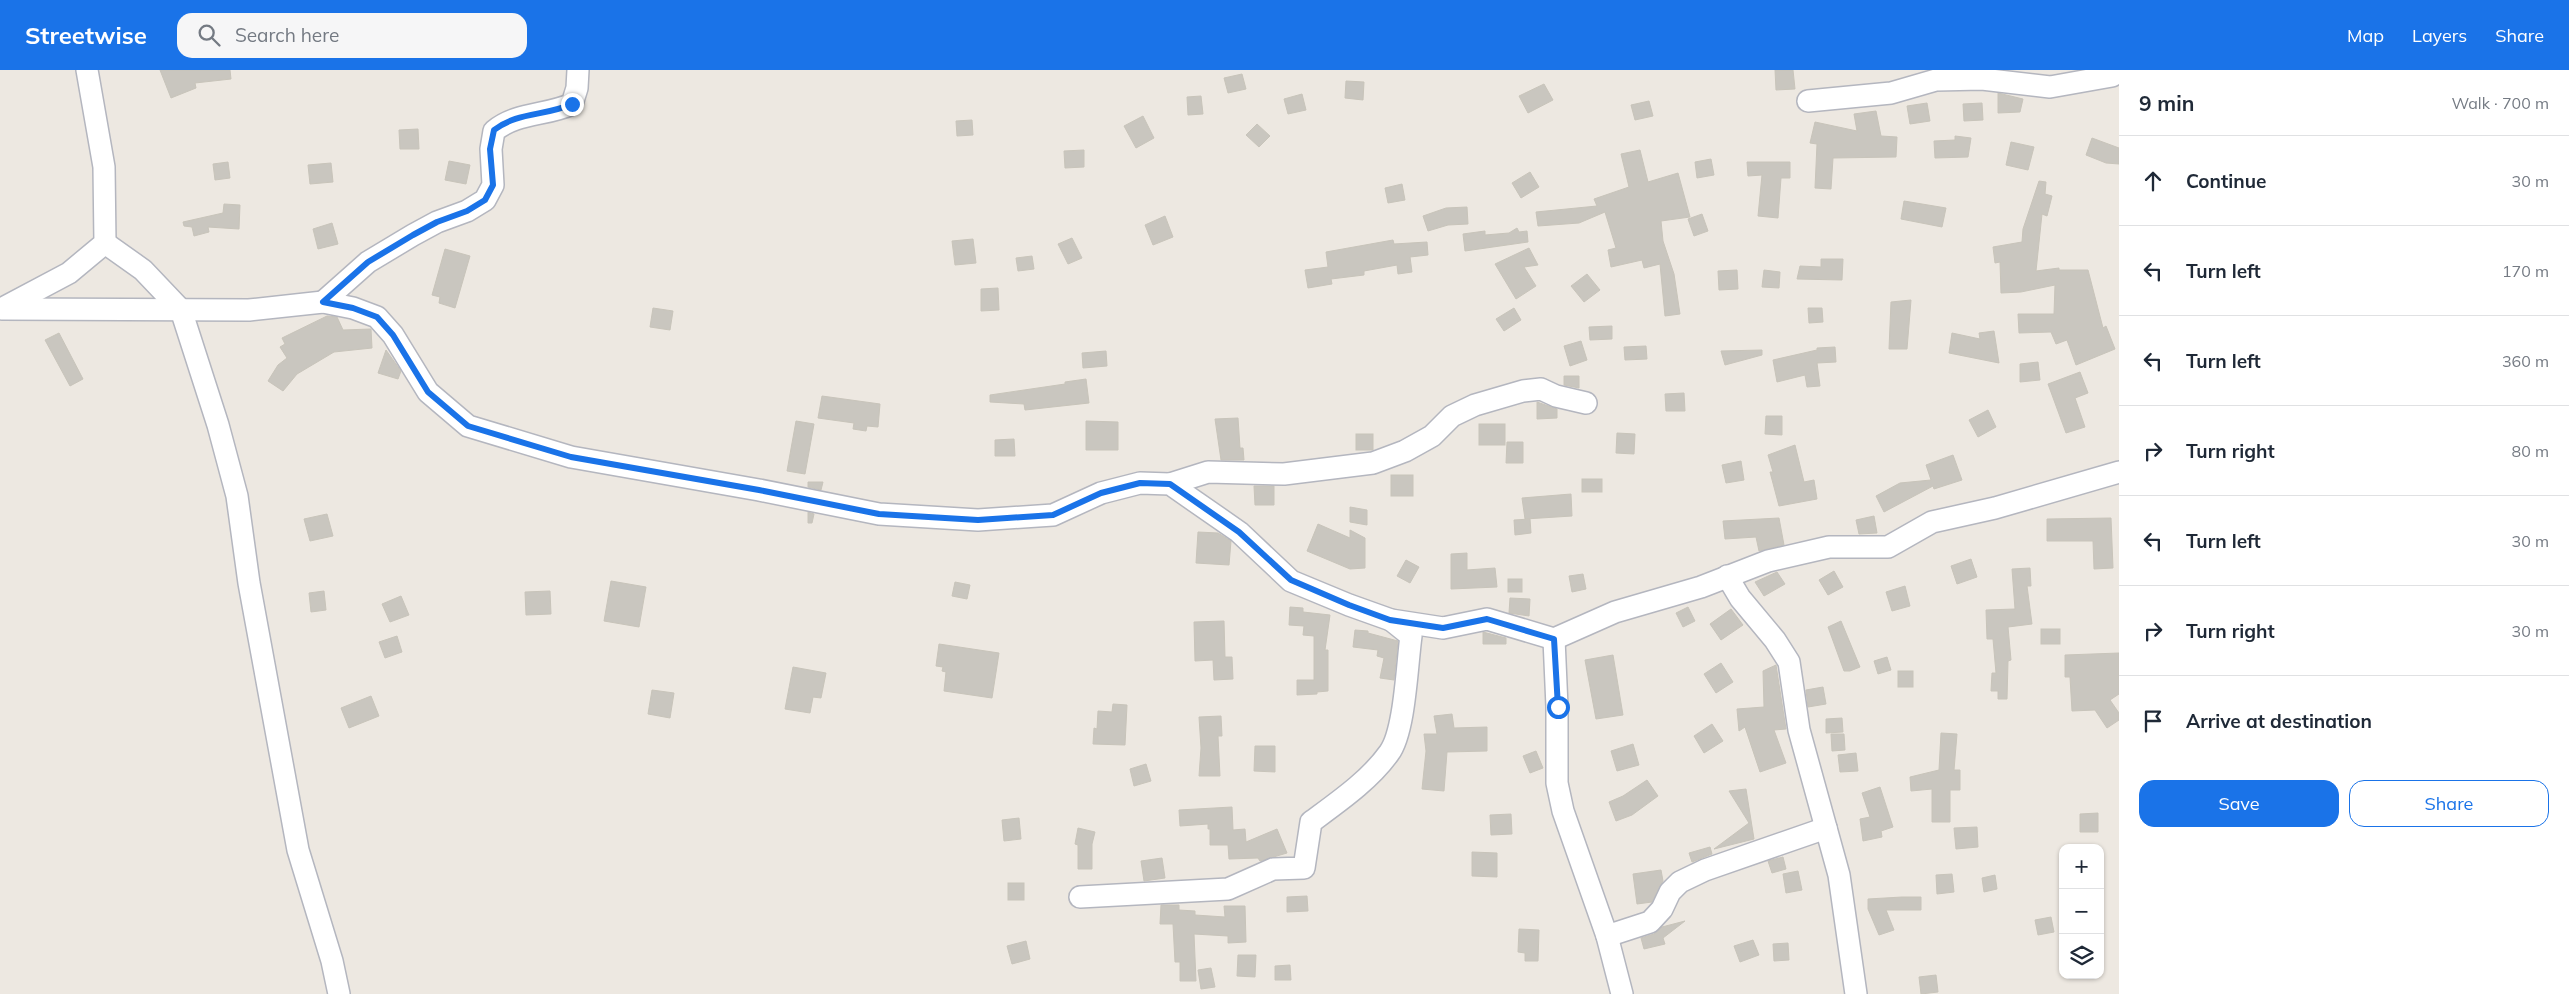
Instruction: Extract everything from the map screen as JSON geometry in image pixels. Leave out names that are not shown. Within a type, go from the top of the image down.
[{"type":"street","points":[[87,70],[104,167],[106,242]]},
{"type":"street","points":[[323,302],[368,262],[437,222],[467,211],[485,200],[493,185],[490,149],[494,130],[520,116],[560,109],[572,104],[577,88],[578,70]]},
{"type":"street","points":[[1808,101],[1890,93],[1936,80],[1982,79],[2050,87],[2112,76],[2119,72]]},
{"type":"street","points":[[1,309],[69,273],[106,242]]},
{"type":"street","points":[[106,242],[143,270],[181,310],[238,496],[256,621],[298,850],[332,961],[339,994]]},
{"type":"street","points":[[1,309],[248,310],[323,302],[353,308],[377,317],[393,335],[428,392],[468,426],[571,457],[759,490],[879,514],[978,520],[1053,515],[1101,493],[1140,483],[1170,484],[1208,472],[1284,474],[1373,463],[1406,450],[1432,436],[1452,416],[1474,405],[1523,391],[1542,389],[1556,396],[1586,403]]},
{"type":"street","points":[[1170,484],[1239,532],[1291,580],[1390,620],[1443,628],[1487,619],[1554,639],[1616,612],[1701,587],[1768,561],[1829,547],[1888,547],[1932,522],[1995,508],[2119,472]]},
{"type":"street","points":[[1727,576],[1740,598],[1775,640],[1789,662],[1799,730],[1839,876],[1856,994]]},
{"type":"street","points":[[1080,897],[1228,889],[1273,869],[1304,868],[1311,822],[1374,770],[1390,752],[1399,730],[1411,636],[1390,620]]},
{"type":"street","points":[[1554,639],[1558,707],[1557,783],[1563,811],[1607,936],[1622,994]]},
{"type":"street","points":[[1607,936],[1650,922],[1662,909],[1670,892],[1680,882],[1706,870],[1826,828]]},
{"type":"building","points":[[160,70],[230,70],[231,79],[195,83],[196,88],[171,98]]},
{"type":"building","points":[[1775,70],[1793,70],[1795,89],[1776,90]]},
{"type":"building","points":[[1242,74],[1246,89],[1228,93],[1224,78]]},
{"type":"building","points":[[1346,81],[1364,82],[1363,100],[1345,98]]},
{"type":"building","points":[[1544,84],[1553,100],[1528,113],[1519,96]]},
{"type":"building","points":[[1998,93],[2023,99],[2020,112],[1998,113]]},
{"type":"building","points":[[1302,94],[1306,110],[1288,114],[1284,99]]},
{"type":"building","points":[[1201,96],[1203,114],[1188,115],[1187,97]]},
{"type":"building","points":[[1649,101],[1653,116],[1635,120],[1631,105]]},
{"type":"building","points":[[1927,103],[1930,121],[1910,124],[1907,106]]},
{"type":"building","points":[[1982,103],[1983,120],[1964,121],[1963,104]]},
{"type":"building","points":[[1876,111],[1881,136],[1897,137],[1896,157],[1833,158],[1831,189],[1815,188],[1817,144],[1810,143],[1815,122],[1857,131],[1854,114]]},
{"type":"building","points":[[1143,116],[1154,138],[1136,148],[1124,126]]},
{"type":"building","points":[[972,120],[973,135],[957,136],[956,121]]},
{"type":"building","points":[[1257,124],[1270,136],[1259,147],[1246,135]]},
{"type":"building","points":[[418,129],[419,149],[400,149],[399,130]]},
{"type":"building","points":[[1955,136],[1971,138],[1968,157],[1935,158],[1934,141],[1955,140]]},
{"type":"building","points":[[2092,138],[2119,148],[2119,164],[2106,163],[2086,155]]},
{"type":"building","points":[[2011,142],[2034,147],[2028,170],[2006,165]]},
{"type":"building","points":[[1084,150],[1084,167],[1065,168],[1064,151]]},
{"type":"building","points":[[1640,150],[1648,182],[1678,173],[1690,217],[1661,221],[1663,241],[1674,274],[1680,314],[1665,316],[1660,264],[1644,268],[1642,260],[1611,267],[1608,250],[1616,248],[1605,212],[1579,223],[1538,226],[1536,212],[1597,206],[1594,199],[1629,187],[1621,154]]},
{"type":"building","points":[[1711,159],[1714,175],[1697,178],[1695,162]]},
{"type":"building","points":[[449,161],[470,165],[466,184],[445,180]]},
{"type":"building","points":[[228,162],[230,178],[215,180],[213,164]]},
{"type":"building","points":[[1747,162],[1790,162],[1790,178],[1781,178],[1778,218],[1758,216],[1762,175],[1748,176]]},
{"type":"building","points":[[331,163],[333,182],[310,184],[308,165]]},
{"type":"building","points":[[1530,172],[1539,187],[1521,198],[1512,183]]},
{"type":"building","points":[[2039,181],[2046,182],[2045,194],[2052,196],[2047,216],[2042,214],[2036,271],[2059,268],[2059,270],[2088,270],[2103,328],[2106,326],[2115,349],[2076,365],[2067,340],[2056,344],[2051,332],[2019,333],[2018,314],[2054,314],[2055,285],[2021,292],[2001,293],[2000,262],[1995,263],[1993,247],[2022,242],[2023,229]]},
{"type":"building","points":[[1402,184],[1405,200],[1388,203],[1385,188]]},
{"type":"building","points":[[1904,201],[1946,208],[1942,227],[1901,219]]},
{"type":"building","points":[[224,204],[240,205],[239,229],[208,227],[209,232],[194,236],[192,227],[184,226],[183,222],[223,213]]},
{"type":"building","points":[[1467,207],[1468,224],[1448,225],[1428,231],[1423,216],[1446,208]]},
{"type":"building","points":[[1702,214],[1708,231],[1694,236],[1688,219]]},
{"type":"building","points":[[1165,216],[1173,237],[1153,245],[1145,225]]},
{"type":"building","points":[[332,223],[338,244],[318,249],[313,229]]},
{"type":"building","points":[[1517,228],[1519,232],[1527,231],[1528,242],[1465,251],[1463,234],[1485,231],[1485,235],[1509,233]]},
{"type":"building","points":[[1072,238],[1082,258],[1068,264],[1058,244]]},
{"type":"building","points":[[973,239],[976,263],[955,265],[952,241]]},
{"type":"building","points":[[1393,240],[1394,244],[1427,242],[1428,255],[1410,257],[1412,272],[1398,274],[1397,265],[1364,271],[1364,275],[1331,279],[1332,284],[1308,288],[1305,270],[1328,267],[1326,252]]},
{"type":"building","points":[[1529,248],[1538,265],[1524,267],[1536,286],[1516,299],[1495,264]]},
{"type":"building","points":[[445,249],[470,256],[455,308],[439,303],[440,297],[432,295]]},
{"type":"building","points":[[1032,256],[1034,269],[1018,271],[1016,258]]},
{"type":"building","points":[[1821,259],[1843,259],[1842,280],[1797,279],[1800,266],[1821,267]]},
{"type":"building","points":[[1737,270],[1738,289],[1719,290],[1718,271]]},
{"type":"building","points":[[1764,270],[1780,272],[1779,288],[1762,287]]},
{"type":"building","points":[[1587,274],[1600,290],[1584,302],[1571,286]]},
{"type":"building","points":[[998,288],[999,310],[981,311],[981,289]]},
{"type":"building","points":[[1911,300],[1907,349],[1889,349],[1891,302]]},
{"type":"building","points":[[653,308],[673,311],[670,330],[650,327]]},
{"type":"building","points":[[1514,308],[1521,320],[1504,331],[1496,319]]},
{"type":"building","points":[[1808,308],[1822,308],[1823,322],[1809,323]]},
{"type":"building","points":[[327,316],[337,317],[343,330],[371,329],[372,348],[334,352],[297,374],[283,391],[268,381],[278,365],[287,358],[280,347],[285,344],[282,338]]},
{"type":"building","points":[[1612,326],[1612,339],[1590,340],[1589,327]]},
{"type":"building","points":[[1994,331],[1999,363],[1949,353],[1952,333],[1980,339],[1979,333]]},
{"type":"building","points":[[59,333],[83,379],[70,386],[45,340]]},
{"type":"building","points":[[1581,341],[1587,360],[1570,366],[1564,346]]},
{"type":"building","points":[[1646,346],[1647,359],[1625,360],[1624,347]]},
{"type":"building","points":[[1835,347],[1836,362],[1817,363],[1820,386],[1807,387],[1805,375],[1777,382],[1773,360],[1817,350],[1817,348]]},
{"type":"building","points":[[386,350],[401,371],[398,379],[378,373]]},
{"type":"building","points":[[1762,350],[1762,355],[1725,365],[1721,351]]},
{"type":"building","points":[[1106,351],[1107,366],[1083,368],[1082,353]]},
{"type":"building","points":[[2038,362],[2040,380],[2020,382],[2020,364]]},
{"type":"building","points":[[2080,372],[2088,393],[2075,398],[2085,427],[2066,433],[2048,384]]},
{"type":"building","points":[[1564,376],[1579,376],[1579,388],[1564,385]]},
{"type":"building","points":[[1086,379],[1089,403],[1025,410],[1024,404],[990,402],[990,395]]},
{"type":"building","points":[[1684,393],[1685,411],[1666,411],[1665,394]]},
{"type":"building","points":[[822,396],[880,404],[878,427],[867,426],[866,431],[853,429],[854,423],[818,418]]},
{"type":"building","points":[[1537,402],[1557,409],[1557,418],[1537,419]]},
{"type":"building","points":[[1988,410],[1996,427],[1978,437],[1969,420]]},
{"type":"building","points":[[1766,416],[1782,416],[1782,435],[1765,434]]},
{"type":"building","points":[[1238,418],[1240,448],[1243,448],[1244,460],[1221,460],[1215,419]]},
{"type":"building","points":[[796,421],[814,424],[805,474],[787,471]]},
{"type":"building","points":[[1086,421],[1118,422],[1118,450],[1086,450]]},
{"type":"building","points":[[1479,424],[1505,424],[1505,445],[1479,445]]},
{"type":"building","points":[[1617,433],[1635,434],[1634,454],[1616,453]]},
{"type":"building","points":[[1356,434],[1373,434],[1373,450],[1356,450]]},
{"type":"building","points":[[1014,439],[1015,456],[995,456],[995,440]]},
{"type":"building","points":[[1507,442],[1523,442],[1523,463],[1506,463]]},
{"type":"building","points":[[1795,445],[1804,482],[1814,480],[1817,499],[1779,506],[1770,472],[1773,472],[1768,455]]},
{"type":"building","points":[[1953,455],[1962,480],[1934,489],[1933,486],[1884,512],[1876,496],[1900,483],[1931,480],[1926,465]]},
{"type":"building","points":[[1741,461],[1744,480],[1726,483],[1722,465]]},
{"type":"building","points":[[1391,475],[1413,475],[1413,496],[1391,496]]},
{"type":"building","points":[[1582,479],[1602,479],[1602,492],[1582,492]]},
{"type":"building","points":[[808,482],[823,482],[821,490],[808,487]]},
{"type":"building","points":[[1254,486],[1274,486],[1274,505],[1255,505]]},
{"type":"building","points":[[1571,494],[1572,516],[1525,519],[1522,498]]},
{"type":"building","points":[[1350,507],[1367,510],[1367,525],[1350,522]]},
{"type":"building","points":[[808,512],[814,514],[812,523],[808,523]]},
{"type":"building","points":[[327,514],[333,536],[310,541],[304,519]]},
{"type":"building","points":[[1874,516],[1877,533],[1859,534],[1856,520]]},
{"type":"building","points":[[1779,518],[1784,545],[1759,551],[1756,537],[1725,539],[1723,521]]},
{"type":"building","points":[[2111,518],[2113,568],[2094,569],[2093,541],[2047,541],[2047,519]]},
{"type":"building","points":[[1530,519],[1531,533],[1515,535],[1514,520]]},
{"type":"building","points":[[1318,524],[1350,538],[1350,530],[1365,538],[1365,568],[1350,569],[1307,551]]},
{"type":"building","points":[[1198,532],[1218,533],[1231,541],[1229,565],[1196,563]]},
{"type":"building","points":[[1467,553],[1467,570],[1495,568],[1497,587],[1451,589],[1451,554]]},
{"type":"building","points":[[1971,559],[1977,577],[1957,584],[1951,566]]},
{"type":"building","points":[[1406,560],[1419,567],[1410,583],[1397,576]]},
{"type":"building","points":[[2030,568],[2031,586],[2027,586],[2032,624],[2008,627],[2011,660],[2008,661],[2007,699],[1998,699],[1998,691],[1991,691],[1992,673],[1996,673],[1993,639],[1987,639],[1986,610],[2015,609],[2012,569]]},
{"type":"building","points":[[1834,571],[1843,587],[1828,595],[1819,580]]},
{"type":"building","points":[[1777,572],[1785,584],[1764,596],[1755,582]]},
{"type":"building","points":[[1583,574],[1586,589],[1572,592],[1569,576]]},
{"type":"building","points":[[1508,579],[1522,579],[1522,592],[1508,592]]},
{"type":"building","points":[[611,581],[646,587],[639,627],[604,621]]},
{"type":"building","points":[[955,582],[970,585],[967,599],[952,596]]},
{"type":"building","points":[[1905,586],[1910,606],[1892,611],[1886,592]]},
{"type":"building","points":[[324,591],[326,610],[311,612],[309,593]]},
{"type":"building","points":[[550,591],[551,614],[526,615],[525,592]]},
{"type":"building","points":[[401,596],[409,615],[390,622],[382,604]]},
{"type":"building","points":[[1510,598],[1530,599],[1529,616],[1509,613]]},
{"type":"building","points":[[1290,607],[1303,608],[1303,612],[1330,615],[1325,650],[1328,650],[1328,691],[1317,692],[1317,694],[1297,695],[1297,680],[1314,680],[1314,636],[1303,635],[1304,626],[1289,625]]},
{"type":"building","points":[[1688,607],[1695,621],[1683,627],[1676,613]]},
{"type":"building","points":[[1731,609],[1743,625],[1721,640],[1710,624]]},
{"type":"building","points":[[1224,621],[1225,657],[1232,657],[1233,679],[1214,680],[1213,660],[1195,661],[1194,622]]},
{"type":"building","points":[[1841,621],[1860,667],[1850,671],[1844,671],[1828,627]]},
{"type":"building","points":[[2041,629],[2060,629],[2060,644],[2041,644]]},
{"type":"building","points":[[1355,630],[1368,631],[1368,633],[1398,641],[1394,680],[1380,678],[1384,658],[1377,656],[1378,650],[1353,647]]},
{"type":"building","points":[[1483,632],[1506,638],[1506,644],[1483,644]]},
{"type":"building","points":[[397,636],[402,652],[385,658],[379,642]]},
{"type":"building","points":[[939,644],[999,653],[992,698],[944,691],[946,672],[942,671],[943,667],[936,666]]},
{"type":"building","points":[[2119,653],[2119,694],[2110,700],[2119,713],[2119,720],[2107,728],[2095,710],[2072,711],[2070,677],[2065,677],[2065,655]]},
{"type":"building","points":[[1613,655],[1623,715],[1596,719],[1585,660]]},
{"type":"building","points":[[1887,657],[1891,670],[1878,674],[1874,661]]},
{"type":"building","points":[[1721,663],[1733,682],[1716,693],[1704,674]]},
{"type":"building","points":[[1776,665],[1786,729],[1774,730],[1786,763],[1760,772],[1745,727],[1739,731],[1737,709],[1764,707],[1763,671]]},
{"type":"building","points":[[793,667],[826,673],[821,698],[813,697],[810,713],[785,709]]},
{"type":"building","points":[[1898,671],[1913,671],[1913,687],[1898,687]]},
{"type":"building","points":[[1823,687],[1826,704],[1808,707],[1806,690]]},
{"type":"building","points":[[652,690],[674,693],[670,718],[648,714]]},
{"type":"building","points":[[371,696],[379,716],[349,728],[341,708]]},
{"type":"building","points":[[1113,704],[1127,705],[1125,745],[1093,744],[1094,728],[1097,729],[1098,711],[1112,712]]},
{"type":"building","points":[[1452,714],[1454,728],[1487,727],[1487,751],[1447,752],[1444,791],[1422,789],[1426,751],[1424,734],[1437,734],[1434,716]]},
{"type":"building","points":[[1221,716],[1222,736],[1218,736],[1220,776],[1199,776],[1201,748],[1199,717]]},
{"type":"building","points":[[1842,718],[1843,732],[1826,733],[1826,719]]},
{"type":"building","points":[[1712,724],[1723,741],[1704,753],[1694,736]]},
{"type":"building","points":[[1941,733],[1957,734],[1954,770],[1960,770],[1960,790],[1950,790],[1950,822],[1932,822],[1932,789],[1911,791],[1910,777],[1939,770]]},
{"type":"building","points":[[1831,734],[1844,734],[1845,750],[1832,751]]},
{"type":"building","points":[[1633,744],[1639,765],[1617,771],[1611,751]]},
{"type":"building","points":[[1255,746],[1275,746],[1275,772],[1254,771]]},
{"type":"building","points":[[1536,751],[1543,768],[1530,773],[1523,756]]},
{"type":"building","points":[[1856,753],[1858,771],[1840,772],[1838,755]]},
{"type":"building","points":[[1146,764],[1151,781],[1134,786],[1130,769]]},
{"type":"building","points":[[1647,780],[1658,796],[1632,815],[1616,821],[1609,802],[1623,796]]},
{"type":"building","points":[[1880,787],[1893,827],[1881,831],[1882,837],[1863,841],[1860,819],[1870,817],[1862,793]]},
{"type":"building","points":[[1746,789],[1754,839],[1714,849],[1749,823],[1729,791]]},
{"type":"building","points":[[1232,807],[1233,830],[1245,829],[1246,842],[1277,829],[1287,853],[1260,861],[1258,858],[1229,859],[1228,845],[1210,845],[1210,829],[1208,829],[1208,824],[1180,826],[1179,810]]},
{"type":"building","points":[[2098,813],[2098,832],[2080,832],[2080,814]]},
{"type":"building","points":[[1511,814],[1512,834],[1491,835],[1490,815]]},
{"type":"building","points":[[1019,818],[1021,839],[1004,841],[1002,820]]},
{"type":"building","points":[[1977,827],[1978,847],[1956,849],[1954,828]]},
{"type":"building","points":[[1078,828],[1095,832],[1092,844],[1092,869],[1078,869],[1078,845],[1075,844]]},
{"type":"building","points":[[1710,847],[1712,854],[1692,862],[1689,853]]},
{"type":"building","points":[[1472,852],[1497,853],[1497,877],[1472,876]]},
{"type":"building","points":[[1783,857],[1786,869],[1772,873],[1768,861]]},
{"type":"building","points":[[1162,858],[1165,878],[1144,881],[1141,861]]},
{"type":"building","points":[[1661,870],[1663,881],[1652,902],[1637,904],[1633,874]]},
{"type":"building","points":[[1798,871],[1802,890],[1786,893],[1783,874]]},
{"type":"building","points":[[1952,874],[1954,892],[1937,894],[1936,875]]},
{"type":"building","points":[[1995,875],[1997,889],[1984,892],[1982,878]]},
{"type":"building","points":[[1008,883],[1024,883],[1024,900],[1008,900]]},
{"type":"building","points":[[1307,896],[1308,911],[1287,912],[1287,897]]},
{"type":"building","points":[[1921,897],[1921,910],[1886,910],[1894,930],[1879,935],[1868,909],[1868,899]]},
{"type":"building","points":[[1161,905],[1179,905],[1179,910],[1195,911],[1195,915],[1225,917],[1224,906],[1245,906],[1246,942],[1228,943],[1228,936],[1194,934],[1196,981],[1180,981],[1180,962],[1175,962],[1173,924],[1160,924]]},
{"type":"building","points":[[2051,917],[2054,932],[2038,935],[2035,920]]},
{"type":"building","points":[[1685,921],[1663,938],[1665,944],[1644,949],[1641,938],[1654,934],[1662,927]]},
{"type":"building","points":[[1519,929],[1539,930],[1538,961],[1525,961],[1525,953],[1518,952]]},
{"type":"building","points":[[1753,940],[1759,955],[1740,962],[1734,946]]},
{"type":"building","points":[[1026,941],[1030,959],[1012,964],[1007,946]]},
{"type":"building","points":[[1788,943],[1789,960],[1774,961],[1773,944]]},
{"type":"building","points":[[1238,955],[1256,955],[1255,977],[1237,976]]},
{"type":"building","points":[[1290,965],[1291,980],[1275,980],[1275,966]]},
{"type":"building","points":[[1211,968],[1215,987],[1201,989],[1198,970]]},
{"type":"building","points":[[1936,975],[1938,992],[1921,994],[1919,977]]},
{"type":"route","points":[[572,104],[560,109],[520,116],[494,130],[490,149],[494,170],[493,185],[485,200],[467,211],[437,222],[368,262],[323,302],[353,308],[377,317],[393,335],[428,392],[468,426],[571,457],[759,490],[879,514],[978,520],[1053,515],[1101,493],[1140,483],[1170,484],[1239,532],[1291,580],[1349,605],[1390,620],[1443,628],[1487,619],[1554,639],[1558,707]]}]
